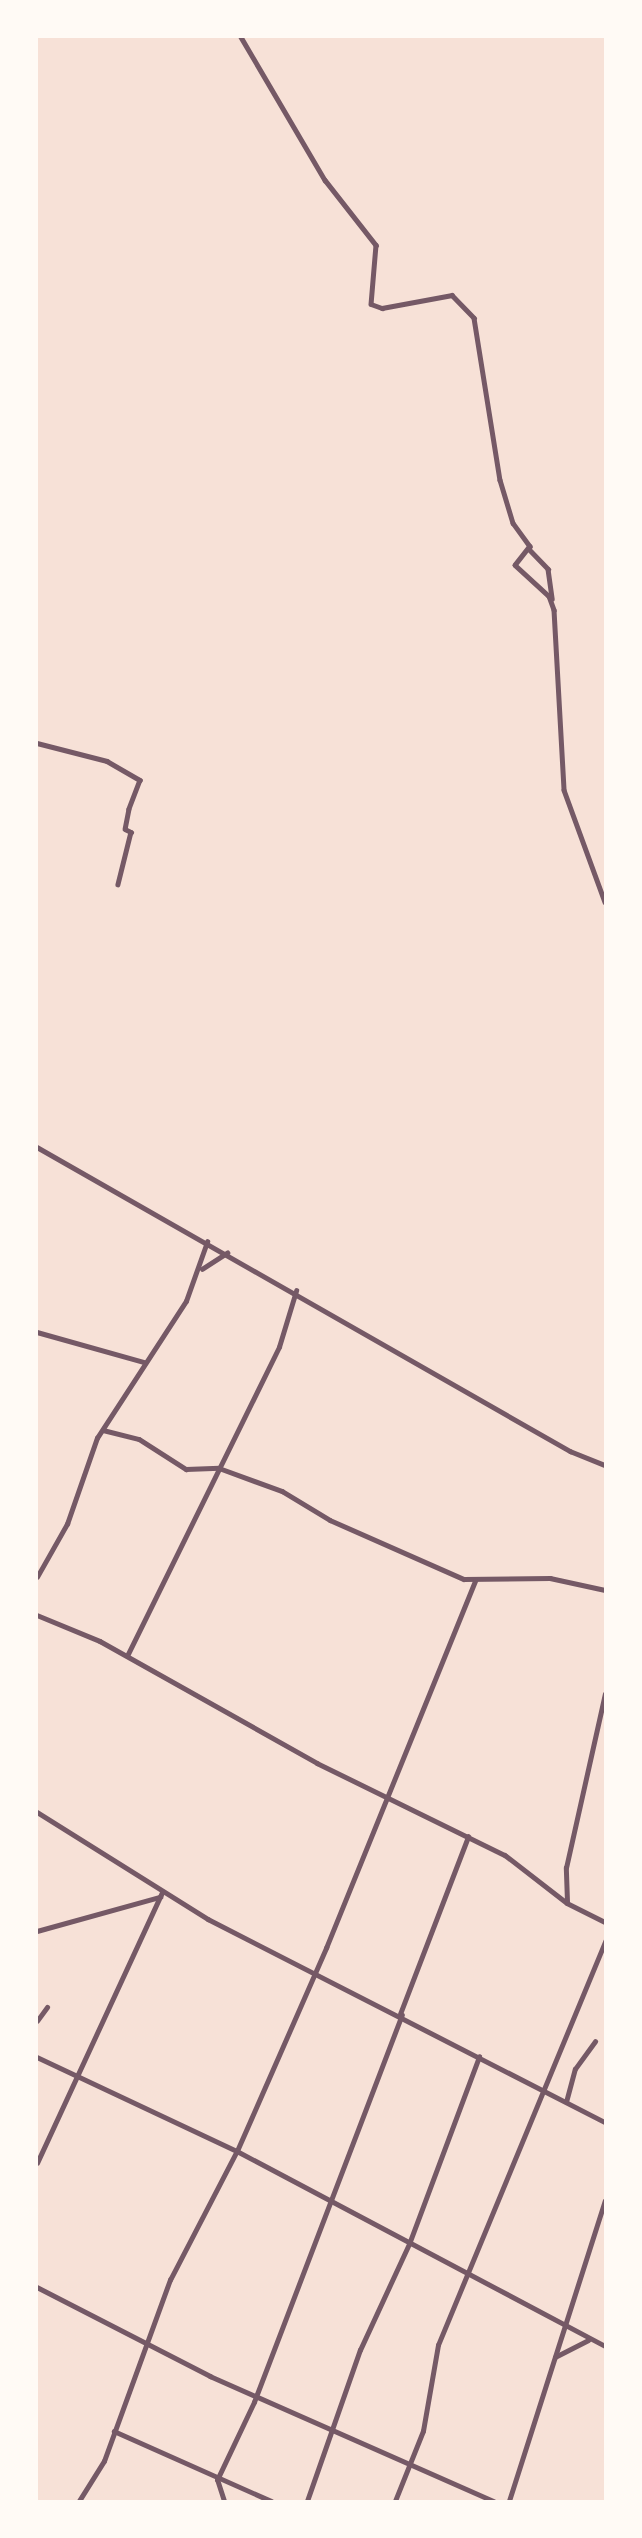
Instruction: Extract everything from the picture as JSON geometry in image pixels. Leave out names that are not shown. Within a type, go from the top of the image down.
[{"type":"street","points":[[241,37],[326,180],[376,245],[371,304],[382,308],[452,295],[471,312],[500,480],[513,523],[529,548],[548,569],[565,790],[605,902]]},
{"type":"street","points":[[529,548],[516,567],[551,600]]},
{"type":"street","points":[[37,743],[107,761],[140,780],[127,819],[125,829],[131,832],[118,884]]},
{"type":"street","points":[[37,1147],[296,1291],[570,1451],[605,1465]]},
{"type":"street","points":[[37,1577],[67,1524],[103,1430],[200,1270],[207,1241]]},
{"type":"street","points":[[200,1270],[228,1253]]},
{"type":"street","points":[[127,1656],[279,1347],[296,1291]]},
{"type":"street","points":[[37,1332],[144,1362]]},
{"type":"street","points":[[103,1430],[139,1439],[186,1469],[219,1468],[475,1581],[550,1577],[605,1590]]},
{"type":"street","points":[[79,2501],[98,2475],[144,2341],[237,2151],[315,1971],[475,1581]]},
{"type":"street","points":[[37,1615],[127,1656],[387,1799],[512,1859],[567,1903],[605,1922]]},
{"type":"street","points":[[567,1903],[566,1868],[605,1694]]},
{"type":"street","points":[[37,1812],[161,1895],[401,2014],[605,2122]]},
{"type":"street","points":[[224,2501],[216,2484],[256,2394],[468,1837]]},
{"type":"street","points":[[37,1931],[161,1895]]},
{"type":"street","points":[[37,2163],[161,1895]]},
{"type":"street","points":[[396,2501],[412,2462],[438,2345],[468,2278],[605,1941]]},
{"type":"street","points":[[37,2021],[47,2007]]},
{"type":"street","points":[[566,2102],[575,2070],[595,2041]]},
{"type":"street","points":[[37,2057],[237,2151],[468,2278],[565,2329],[605,2346]]},
{"type":"street","points":[[307,2501],[335,2431],[360,2350],[409,2244],[480,2057]]},
{"type":"street","points":[[509,2501],[605,2201]]},
{"type":"street","points":[[37,2287],[335,2431],[412,2462],[494,2501]]},
{"type":"street","points":[[555,2358],[589,2340]]},
{"type":"street","points":[[114,2431],[220,2475],[271,2501]]}]
